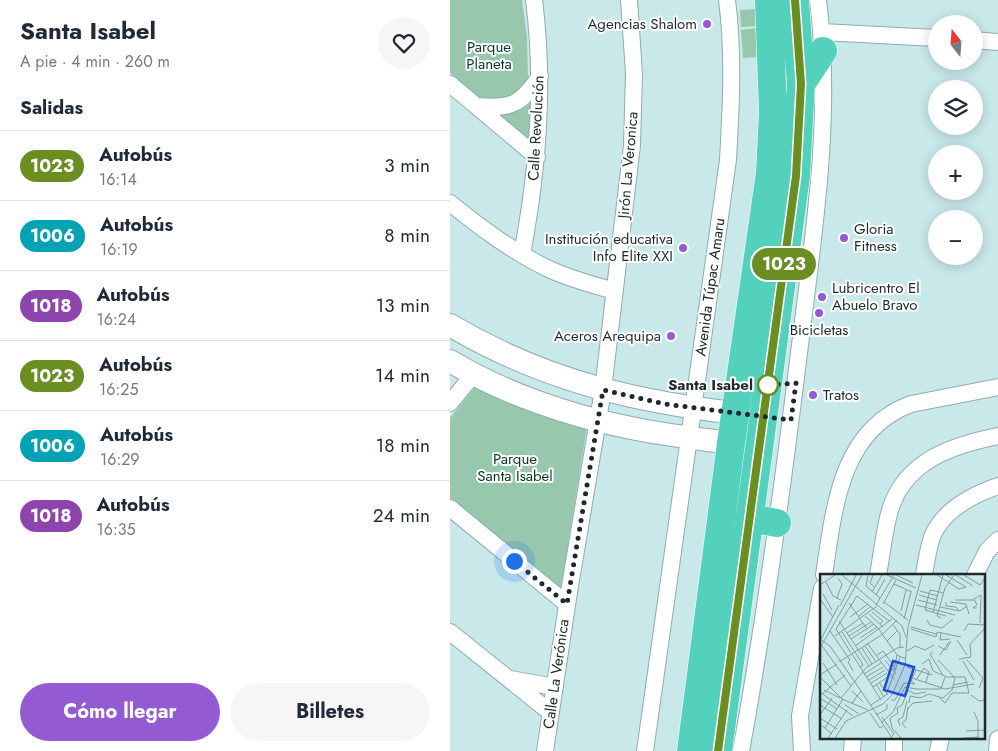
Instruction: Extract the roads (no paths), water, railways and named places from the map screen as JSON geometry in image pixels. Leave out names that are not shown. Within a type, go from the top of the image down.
[{"type":"highway","points":[[691,751],[731,443],[770,173],[773,113],[769,0]]},
{"type":"highway","points":[[718,751],[796,176],[801,84],[795,0]]},
{"type":"highway","points":[[801,84],[822,41]]},
{"type":"highway","points":[[749,518],[777,523]]},
{"type":"street","name":"Calle Revolución","points":[[522,254],[531,206],[537,157],[540,76],[534,0]]},
{"type":"street","name":"Jirón La Veronica","points":[[603,390],[632,145],[634,74],[629,0]]},
{"type":"street","name":"Avenida Túpac Amaru","points":[[645,751],[728,160],[731,101],[727,0]]},
{"type":"street","points":[[741,751],[788,450],[820,176],[823,130],[822,41],[818,0]]},
{"type":"street","points":[[822,41],[928,38]]},
{"type":"street","points":[[983,41],[998,42]]},
{"type":"street","points":[[477,106],[494,107],[509,105],[519,101],[530,91],[540,76]]},
{"type":"street","points":[[450,84],[537,157]]},
{"type":"street","points":[[450,203],[484,230],[550,269],[615,291]]},
{"type":"street","points":[[450,325],[491,349],[544,371],[603,390],[635,398],[694,408],[791,420]]},
{"type":"street","points":[[450,361],[473,375],[521,395],[598,420],[630,428],[690,438],[788,450]]},
{"type":"street","points":[[450,403],[473,375]]},
{"type":"street","points":[[824,574],[840,484],[851,458],[874,426],[898,409],[911,404],[928,399],[998,387]]},
{"type":"street","name":"Calle La Verónica","points":[[545,751],[567,604],[603,390]]},
{"type":"street","points":[[878,574],[890,510],[903,482],[926,461],[942,453],[998,436]]},
{"type":"street","points":[[924,574],[933,536],[941,522],[964,501],[998,486]]},
{"type":"street","points":[[450,508],[567,604]]},
{"type":"street","points":[[976,574],[987,550],[998,540]]},
{"type":"street","points":[[802,751],[800,716],[820,600]]},
{"type":"street","points":[[450,632],[550,713]]},
{"type":"street","points":[[506,678],[554,687]]},
{"type":"street","points":[[852,751],[853,738]]},
{"type":"street","points":[[894,738],[894,751]]},
{"type":"street","points":[[938,751],[941,738]]},
{"type":"street","points":[[997,751],[998,739]]},
{"type":"place","name":"Agencias Shalom","points":[[707,24]]},
{"type":"place","name":"Gloria Fitness","points":[[844,238]]},
{"type":"place","name":"Institución educativa Info Elite XXI","points":[[683,248]]},
{"type":"place","name":"Lubricentro El Abuelo Bravo","points":[[822,297]]},
{"type":"place","name":"Bicicletas","points":[[819,313]]},
{"type":"place","name":"Aceros Arequipa","points":[[671,336]]},
{"type":"place","name":"Santa Isabel","points":[[768,385]]},
{"type":"place","name":"Tratos","points":[[813,395]]},
{"type":"park label","name":"Parque Planeta","points":[[489,56]]},
{"type":"park label","name":"Parque Santa Isabel","points":[[515,468]]}]
